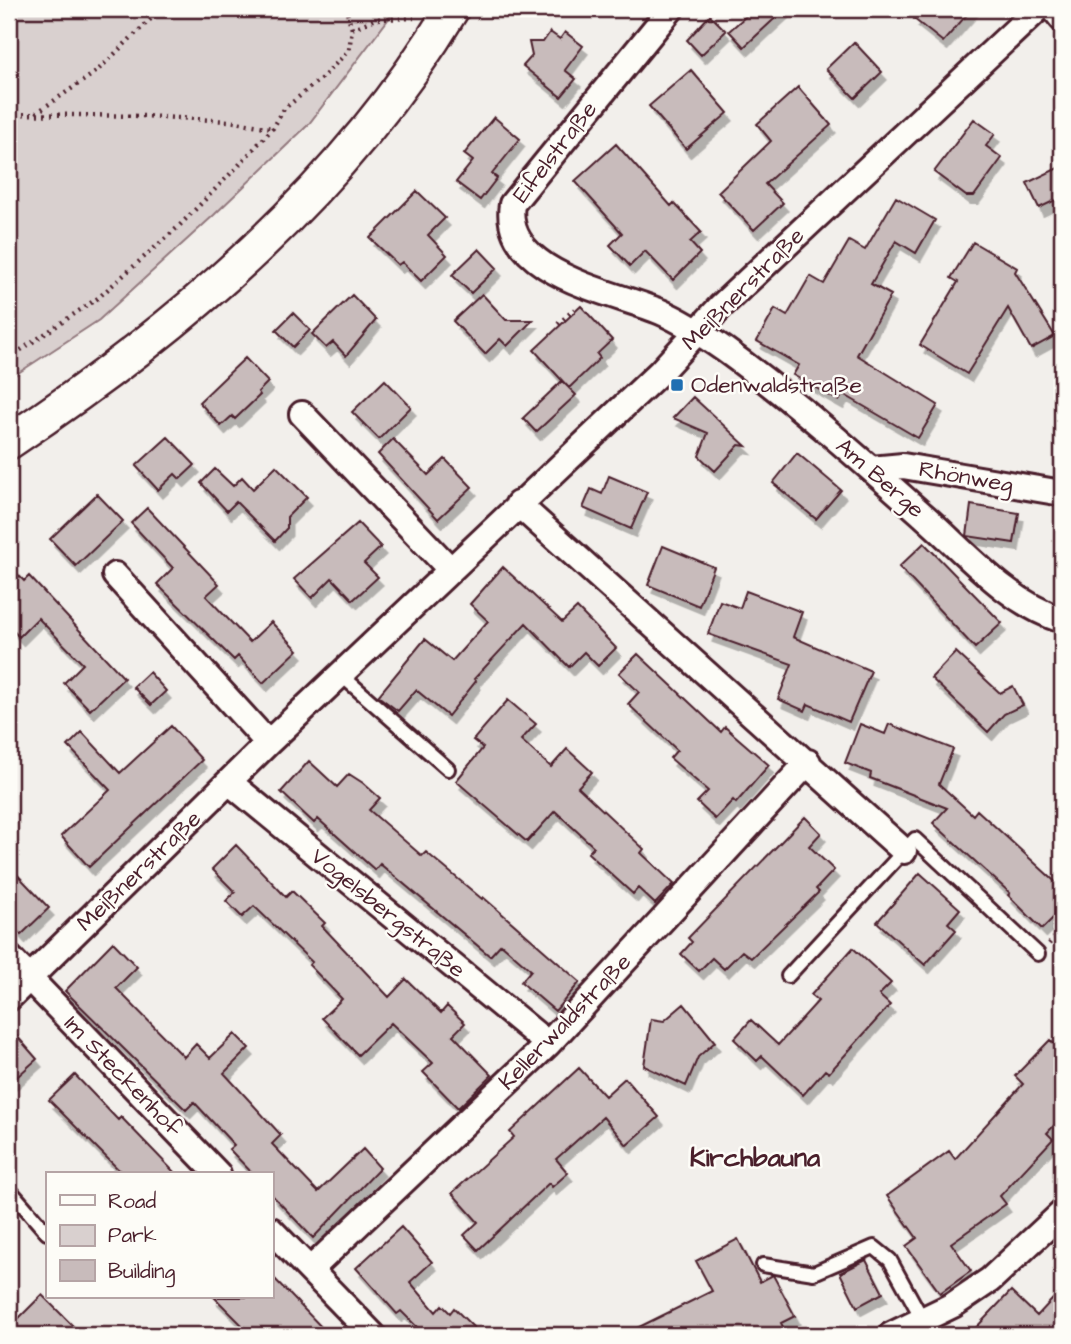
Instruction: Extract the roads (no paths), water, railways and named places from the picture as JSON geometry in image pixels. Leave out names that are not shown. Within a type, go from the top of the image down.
[{"type":"main road","points":[[9,442],[186,312],[285,223],[394,97],[447,17]]},
{"type":"street","name":"Eifelstraße","points":[[671,9],[512,204],[509,220],[515,237],[527,253],[582,286],[658,310],[698,333]]},
{"type":"street","name":"Meißnerstraße","points":[[9,998],[268,743],[660,372],[721,306],[1038,9]]},
{"type":"street","points":[[1054,9],[1062,19]]},
{"type":"street","name":"Am Berge","points":[[698,333],[725,351],[871,469],[1019,601],[1062,620]]},
{"type":"street","points":[[302,415],[450,569]]},
{"type":"street","name":"Rhönweg","points":[[871,469],[903,466],[1062,493]]},
{"type":"street","points":[[518,504],[904,851]]},
{"type":"street","points":[[115,575],[268,743]]},
{"type":"street","name":"Kellerwaldstraße","points":[[310,1270],[548,1044],[807,762]]},
{"type":"street","name":"Vogelsbergstraße","points":[[229,782],[548,1044]]},
{"type":"street","name":"Im Steckenhof","points":[[9,957],[216,1172]]},
{"type":"street","points":[[891,1335],[953,1305],[990,1280],[1062,1213]]},
{"type":"street","points":[[273,1232],[373,1335]]},
{"type":"lane","points":[[340,674],[448,769]]},
{"type":"lane","points":[[789,976],[915,839],[1038,954]]},
{"type":"lane","points":[[9,1189],[46,1232]]},
{"type":"lane","points":[[764,1265],[814,1273],[874,1247],[890,1260],[923,1320]]},
{"type":"place","name":"Odenwaldstraße","points":[[677,385]]},
{"type":"district","name":"Kirchbauna","points":[[755,1158]]}]
